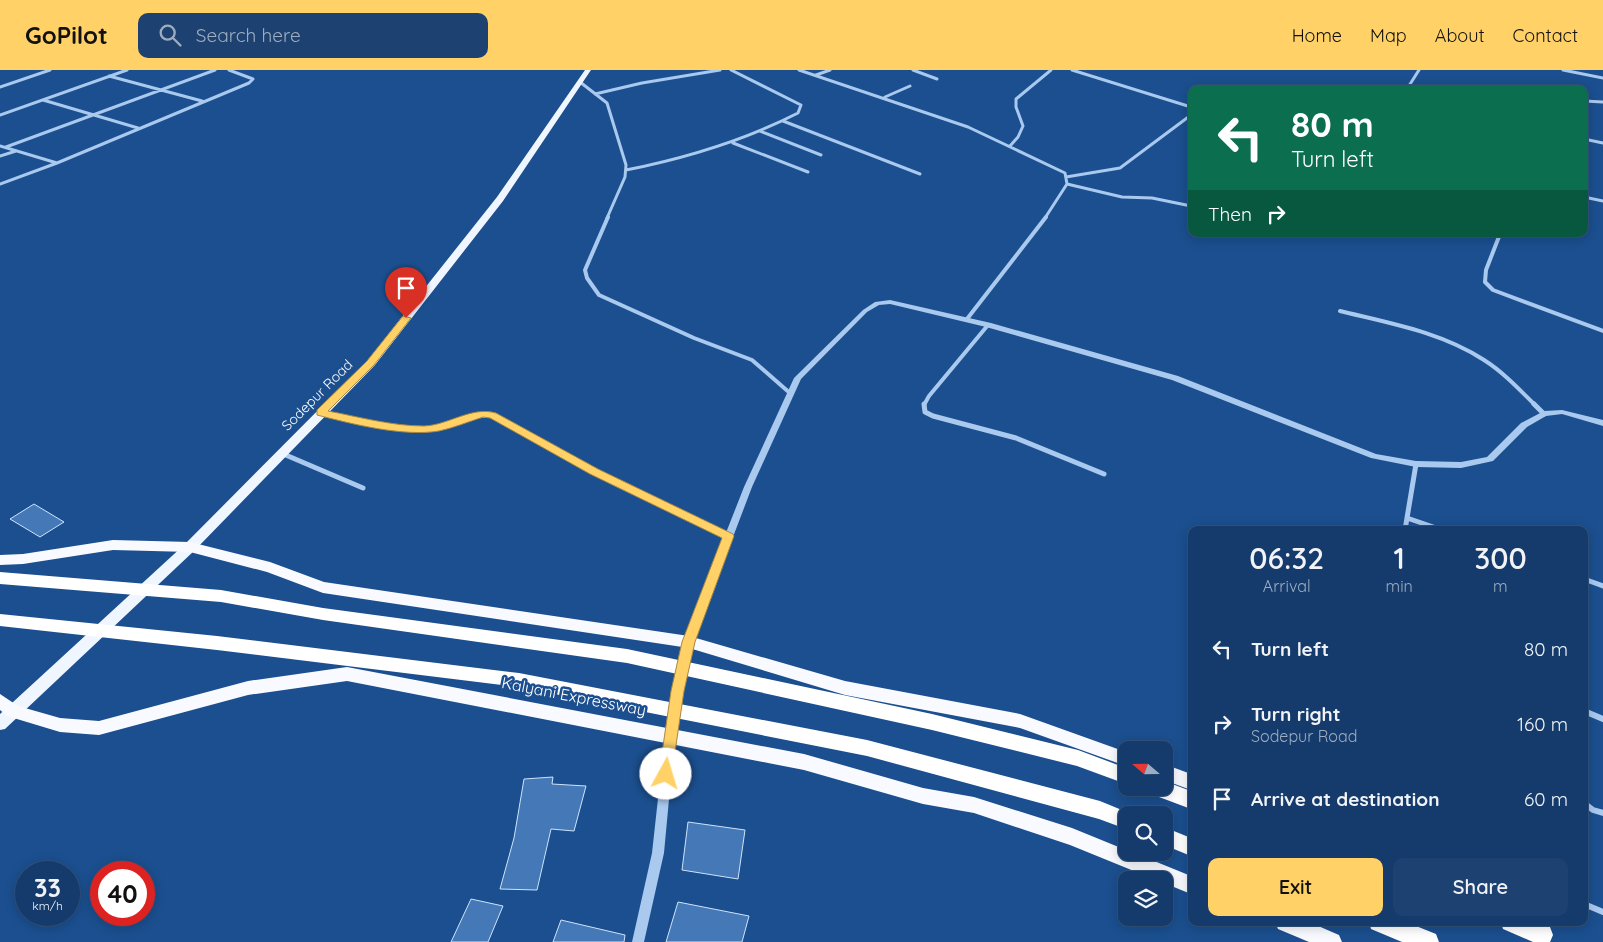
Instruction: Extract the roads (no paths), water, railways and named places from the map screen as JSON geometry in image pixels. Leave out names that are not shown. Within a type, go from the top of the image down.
[{"type":"highway","points":[[0,560],[23,559],[113,545],[190,547],[270,567],[323,587],[689,642],[845,688],[1020,721],[1118,755]]},
{"type":"highway","points":[[0,578],[221,596],[323,614],[627,656],[932,722],[1078,758],[1118,773]]},
{"type":"highway","points":[[0,620],[520,680],[866,748],[1100,810],[1118,817]]},
{"type":"highway","name":"Kalyani Expressway","points":[[7,706],[60,725],[99,728],[248,688],[347,674],[804,762],[923,796],[974,805],[1072,837],[1188,884]]},
{"type":"highway","points":[[1173,775],[1188,781]]},
{"type":"highway","points":[[1173,793],[1188,799]]},
{"type":"highway","points":[[1173,840],[1188,846]]},
{"type":"highway","points":[[1294,926],[1332,942]]},
{"type":"highway","points":[[1390,926],[1428,942]]},
{"type":"highway","points":[[1523,926],[1543,933]]},
{"type":"main road","name":"Sodepur Road","points":[[0,724],[7,706],[190,547],[280,452],[371,363],[500,199],[588,70]]},
{"type":"street","points":[[0,87],[50,70]]},
{"type":"street","points":[[0,115],[127,70]]},
{"type":"street","points":[[6,148],[215,70]]},
{"type":"street","points":[[0,184],[57,163],[249,83],[253,79],[229,70]]},
{"type":"street","points":[[595,94],[642,83],[720,70]]},
{"type":"street","points":[[626,170],[690,157],[732,143],[798,113],[801,105],[731,70]]},
{"type":"street","points":[[799,70],[885,97],[968,127],[1065,173],[1067,184],[1056,204],[967,319]]},
{"type":"street","points":[[816,75],[830,70]]},
{"type":"street","points":[[913,70],[938,79]]},
{"type":"street","points":[[1010,146],[1022,135],[1024,129],[1016,99],[1051,70]]},
{"type":"street","points":[[1072,70],[1188,106]]},
{"type":"street","points":[[1410,85],[1419,70]]},
{"type":"street","points":[[1563,70],[1603,78]]},
{"type":"street","points":[[109,76],[163,89],[202,102]]},
{"type":"street","points":[[580,82],[607,103],[626,170],[586,270],[591,285],[599,295],[606,299],[694,338],[752,360],[791,394]]},
{"type":"street","points":[[885,97],[910,86]]},
{"type":"street","points":[[43,100],[139,128]]},
{"type":"street","points":[[1588,101],[1603,102]]},
{"type":"street","points":[[1066,177],[1120,168],[1188,117]]},
{"type":"street","points":[[783,121],[920,174]]},
{"type":"street","points":[[760,131],[821,155]]},
{"type":"street","points":[[1588,140],[1603,143]]},
{"type":"street","points":[[732,143],[808,172]]},
{"type":"street","points":[[0,146],[57,163]]},
{"type":"street","points":[[0,156],[16,151]]},
{"type":"street","points":[[1067,184],[1108,195],[1152,198],[1188,205]]},
{"type":"street","points":[[1588,198],[1603,201]]},
{"type":"street","points":[[1499,237],[1486,270],[1484,282],[1487,285],[1494,290],[1603,331]]},
{"type":"street","points":[[638,942],[658,853],[670,735],[689,642],[728,536],[798,378],[865,311],[877,303],[890,302],[967,319],[1176,378],[1374,456],[1416,464],[1461,465],[1490,459],[1524,426],[1544,414],[1562,412],[1603,423]]},
{"type":"street","points":[[1340,311],[1390,324],[1467,350],[1502,374],[1544,414]]},
{"type":"street","points":[[988,325],[930,396],[924,405],[925,412],[932,416],[1016,438],[1104,474]]},
{"type":"street","points":[[321,412],[397,427],[425,429],[440,427],[482,414],[492,415],[594,472],[728,536]]},
{"type":"street","points":[[280,452],[364,488]]},
{"type":"street","points":[[1406,526],[1416,464]]},
{"type":"street","points":[[1407,518],[1430,526]]},
{"type":"street","points":[[1588,580],[1603,586]]},
{"type":"street","points":[[1588,713],[1603,719]]},
{"type":"street","points":[[1588,806],[1603,814]]},
{"type":"street","points":[[1588,906],[1603,912]]}]
